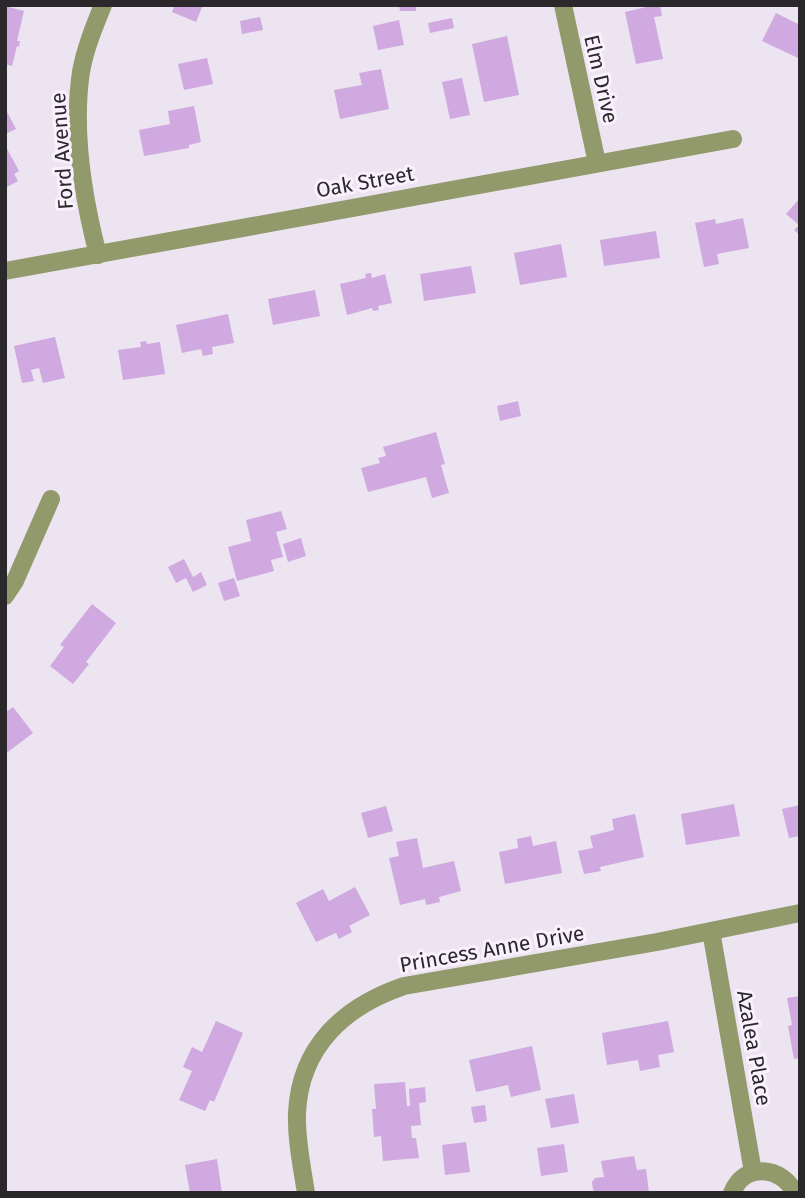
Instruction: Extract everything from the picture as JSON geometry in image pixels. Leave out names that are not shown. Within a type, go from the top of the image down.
[{"type":"street","name":"Ford Avenue","points":[[98,255],[82,172],[78,107],[81,72],[90,37],[103,5]]},
{"type":"street","name":"Elm Drive","points":[[563,5],[597,163]]},
{"type":"street","name":"Oak Street","points":[[5,271],[733,139]]},
{"type":"street","points":[[5,596],[15,581],[51,499]]},
{"type":"street","name":"Princess Anne Drive","points":[[306,1193],[297,1114],[300,1089],[308,1065],[321,1043],[338,1022],[359,1005],[404,986],[800,913]]},
{"type":"street","name":"Azalea Place","points":[[711,931],[753,1172]]},
{"type":"street","points":[[732,1193],[743,1178],[764,1170],[784,1177],[795,1193]]},
{"type":"building","points":[[175,5],[203,5],[196,22],[172,12]]},
{"type":"building","points":[[399,5],[416,5],[416,11],[400,11]]},
{"type":"building","points":[[660,5],[662,16],[654,17],[663,59],[636,64],[625,12]]},
{"type":"building","points":[[5,6],[24,11],[17,41],[20,41],[19,47],[17,46],[12,66],[5,64]]},
{"type":"building","points":[[776,13],[800,25],[800,59],[762,41]]},
{"type":"building","points":[[260,17],[263,30],[242,34],[240,21]]},
{"type":"building","points":[[452,18],[454,28],[430,33],[428,23]]},
{"type":"building","points":[[399,20],[404,45],[378,50],[373,26]]},
{"type":"building","points":[[507,36],[519,95],[484,102],[472,44]]},
{"type":"building","points":[[207,58],[213,84],[184,90],[178,64]]},
{"type":"building","points":[[381,69],[389,109],[340,119],[334,90],[362,85],[359,73]]},
{"type":"building","points":[[462,78],[470,115],[450,119],[442,82]]},
{"type":"building","points":[[194,106],[201,142],[189,145],[189,148],[144,156],[139,130],[170,124],[168,111]]},
{"type":"building","points":[[5,108],[16,129],[5,134]]},
{"type":"building","points":[[5,145],[19,171],[14,174],[18,181],[5,188]]},
{"type":"building","points":[[800,198],[800,235],[794,230],[799,225],[786,214]]},
{"type":"building","points":[[743,218],[749,248],[717,254],[719,264],[704,267],[695,223],[715,219],[716,224]]},
{"type":"building","points":[[656,231],[660,258],[604,266],[600,240]]},
{"type":"building","points":[[561,244],[567,277],[520,285],[514,253]]},
{"type":"building","points":[[471,266],[476,293],[424,301],[420,274]]},
{"type":"building","points":[[371,273],[372,278],[385,274],[392,303],[378,306],[379,310],[373,311],[372,308],[347,315],[340,284],[366,278],[365,274]]},
{"type":"building","points":[[315,290],[320,316],[273,325],[268,299]]},
{"type":"building","points":[[228,314],[234,343],[212,347],[213,354],[203,356],[201,349],[182,353],[176,325]]},
{"type":"building","points":[[55,337],[65,378],[43,383],[39,368],[31,370],[34,381],[22,383],[14,346]]},
{"type":"building","points":[[146,341],[147,344],[160,342],[165,374],[123,380],[118,350],[141,347],[140,342]]},
{"type":"building","points":[[518,401],[521,416],[500,421],[497,406]]},
{"type":"building","points":[[436,432],[445,464],[441,465],[449,493],[432,498],[426,477],[368,492],[361,468],[380,463],[378,458],[386,456],[383,447]]},
{"type":"building","points":[[281,511],[287,529],[276,532],[283,557],[271,560],[274,571],[237,581],[228,547],[251,541],[246,520]]},
{"type":"building","points":[[301,538],[306,556],[288,562],[283,544]]},
{"type":"building","points":[[184,559],[193,577],[201,572],[207,585],[193,592],[186,578],[176,583],[168,567]]},
{"type":"building","points":[[234,578],[240,596],[224,601],[218,583]]},
{"type":"building","points":[[92,604],[116,623],[73,684],[50,666],[64,647],[60,645]]},
{"type":"building","points":[[13,707],[33,733],[5,754],[5,713]]},
{"type":"building","points":[[734,804],[740,836],[686,845],[681,814]]},
{"type":"building","points":[[800,805],[800,836],[789,838],[782,809]]},
{"type":"building","points":[[386,806],[393,831],[368,838],[361,813]]},
{"type":"building","points":[[635,814],[644,857],[600,867],[601,871],[584,874],[578,851],[593,848],[590,836],[614,830],[612,819]]},
{"type":"building","points":[[531,836],[533,846],[556,841],[562,873],[505,884],[499,852],[518,848],[517,839]]},
{"type":"building","points":[[417,838],[423,868],[454,861],[461,891],[439,897],[440,902],[426,905],[425,899],[400,905],[389,858],[399,856],[396,842]]},
{"type":"building","points":[[355,887],[370,915],[349,926],[352,932],[339,939],[336,933],[316,942],[296,903],[323,889],[329,901]]},
{"type":"building","points":[[800,996],[800,1058],[794,1059],[788,1026],[792,1025],[787,998]]},
{"type":"building","points":[[216,1021],[243,1033],[214,1102],[210,1100],[205,1111],[179,1100],[192,1071],[183,1067],[192,1047],[202,1052]]},
{"type":"building","points":[[668,1021],[674,1052],[658,1055],[660,1067],[640,1071],[638,1060],[607,1065],[602,1033]]},
{"type":"building","points":[[532,1046],[541,1090],[511,1097],[508,1085],[476,1092],[469,1060]]},
{"type":"building","points":[[405,1082],[407,1106],[410,1106],[409,1089],[425,1087],[426,1102],[419,1103],[421,1125],[411,1126],[419,1158],[383,1161],[381,1136],[374,1137],[374,1084]]},
{"type":"building","points":[[574,1094],[579,1123],[551,1128],[545,1099]]},
{"type":"building","points":[[485,1105],[487,1121],[474,1123],[471,1107]]},
{"type":"building","points":[[466,1142],[470,1172],[445,1175],[442,1145]]},
{"type":"building","points":[[564,1144],[568,1172],[541,1176],[537,1148]]},
{"type":"building","points":[[634,1156],[637,1170],[646,1169],[649,1193],[598,1193],[593,1190],[592,1182],[595,1178],[604,1177],[601,1161]]},
{"type":"building","points":[[217,1159],[222,1193],[190,1193],[185,1165]]}]
